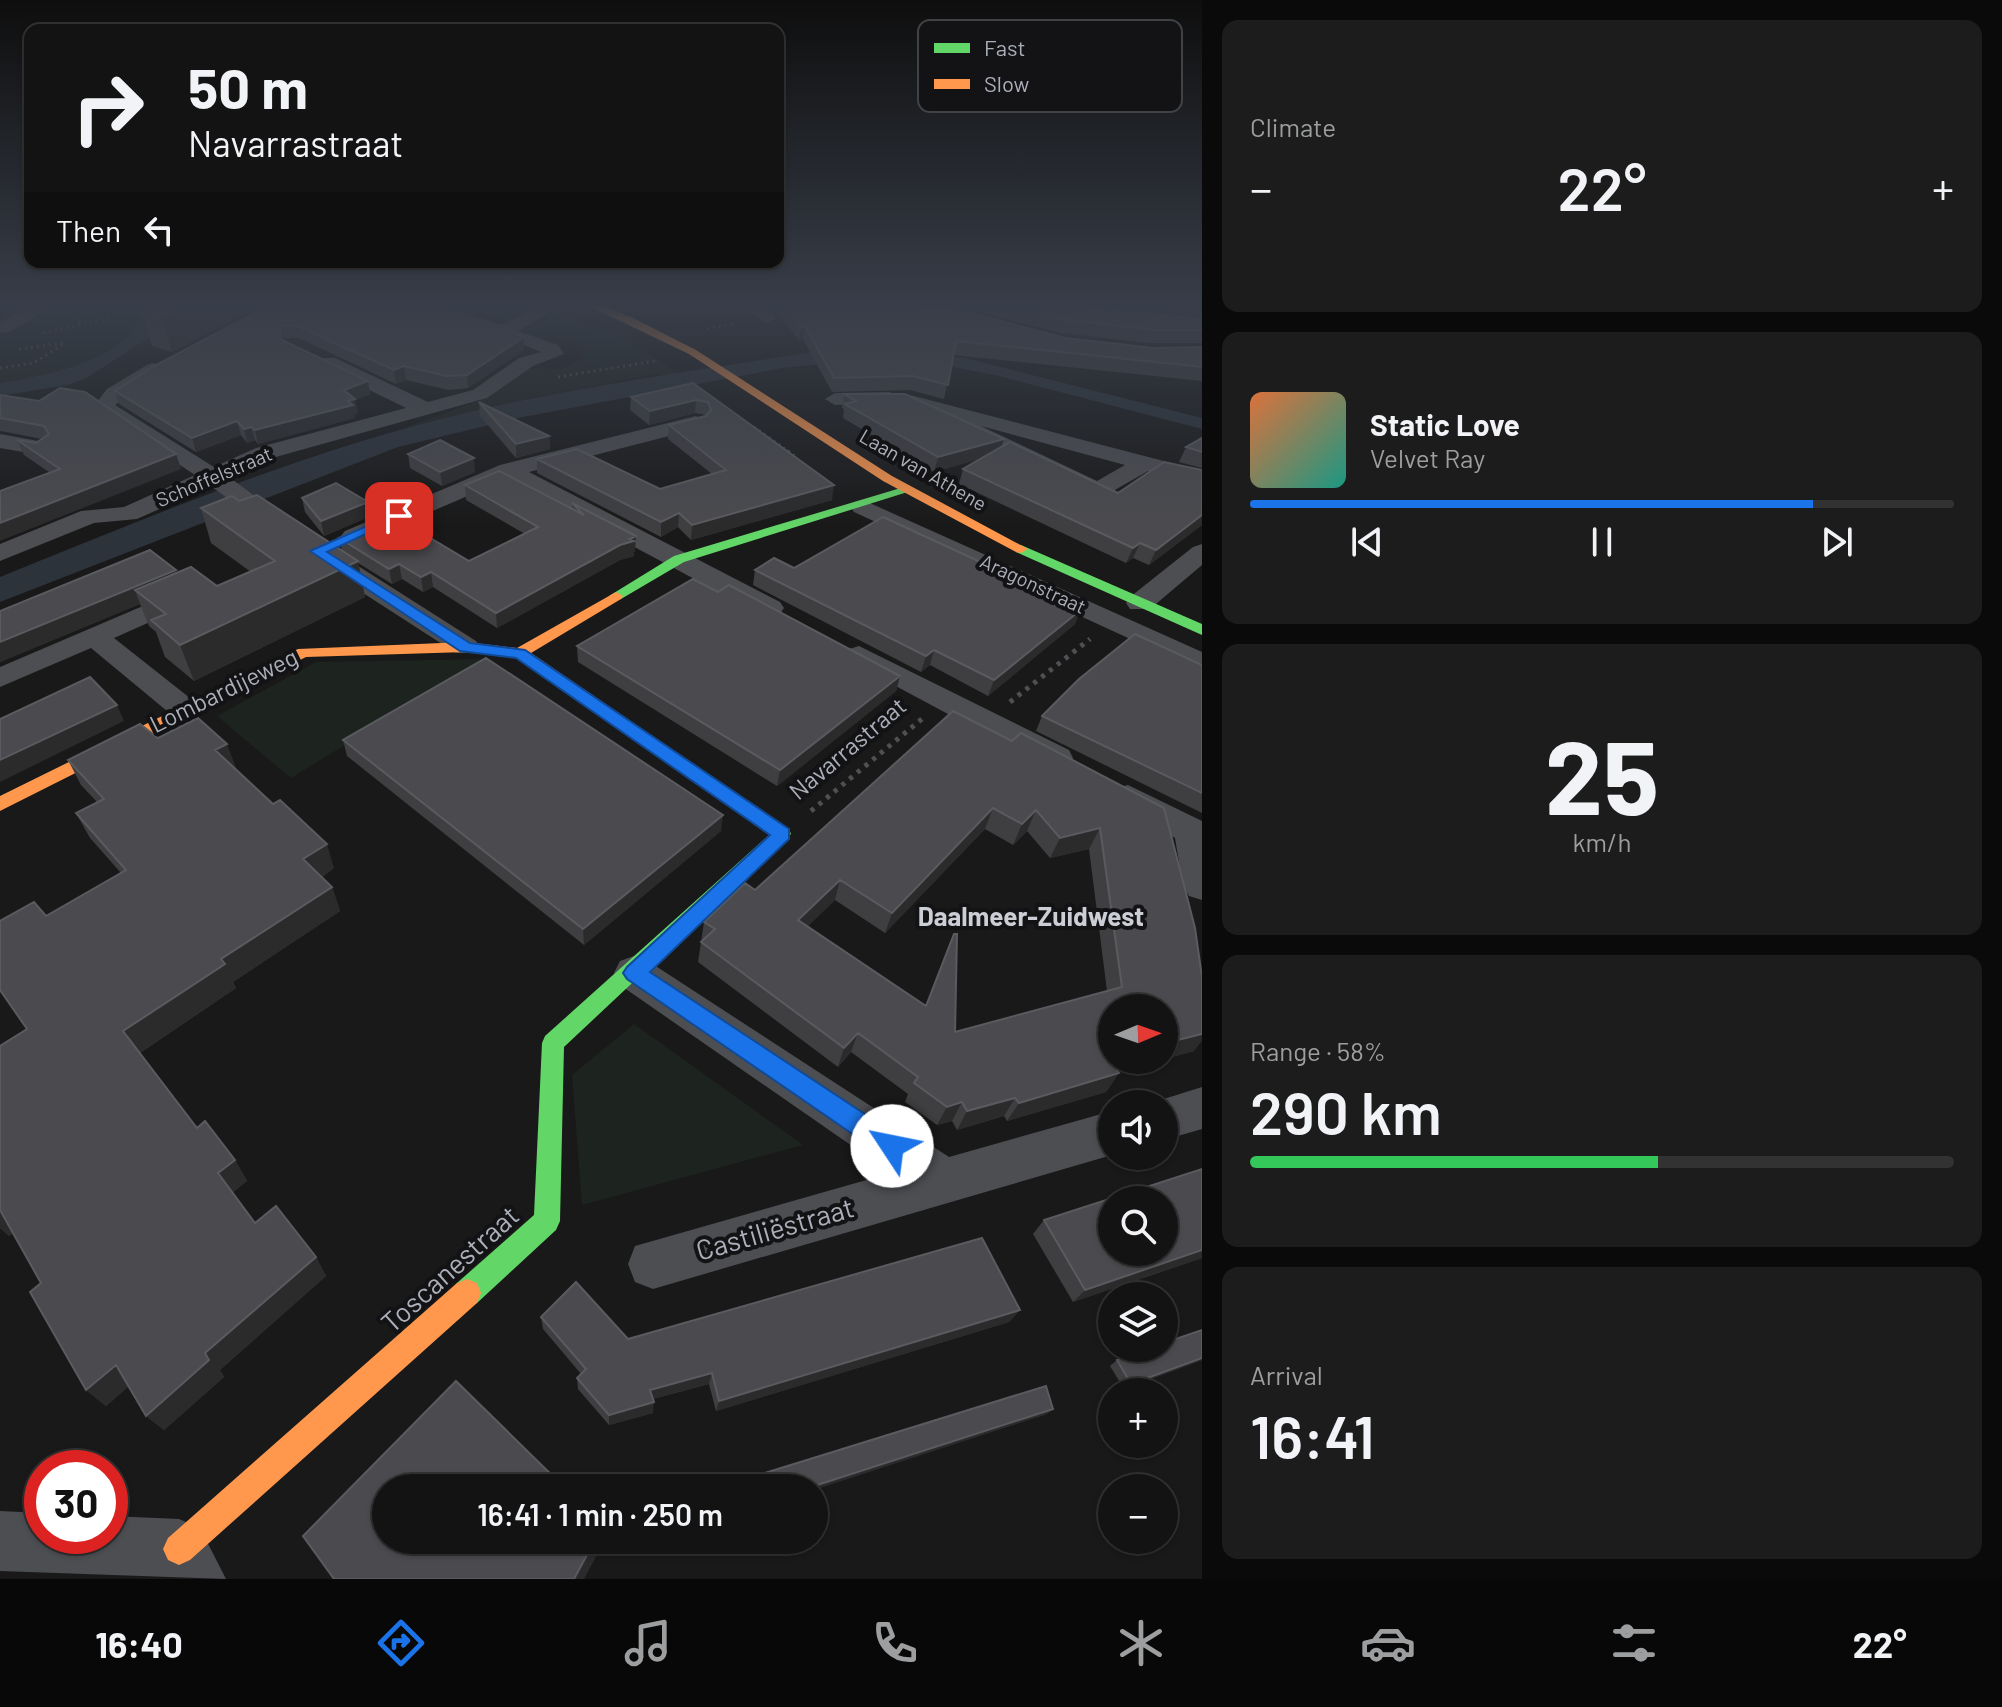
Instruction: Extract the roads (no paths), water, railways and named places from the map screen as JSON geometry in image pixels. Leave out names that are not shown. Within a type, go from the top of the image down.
[{"type":"street","points":[[138,380],[114,393],[103,407],[219,480],[273,522],[466,647]]},
{"type":"street","points":[[365,380],[428,410]]},
{"type":"street","name":"Schoffelstraat","points":[[0,553],[90,516],[128,514],[219,480],[264,453],[480,394],[500,380]]},
{"type":"street","name":"Laan van Athene","points":[[736,380],[908,490],[995,536],[1202,630]]},
{"type":"street","points":[[835,399],[897,397],[1202,478]]},
{"type":"street","points":[[910,401],[1098,490],[1145,463]]},
{"type":"street","points":[[317,551],[508,470],[696,422]]},
{"type":"street","points":[[0,441],[41,448]]},
{"type":"street","points":[[508,470],[791,619]]},
{"type":"street","points":[[520,653],[679,559],[863,507],[908,490]]},
{"type":"street","name":"Aragonstraat","points":[[863,507],[1202,663]]},
{"type":"street","points":[[1140,603],[1202,552]]},
{"type":"street","points":[[0,678],[200,590]]},
{"type":"street","points":[[95,637],[184,709]]},
{"type":"street","points":[[833,641],[987,720],[1191,831],[1202,886]]},
{"type":"street","name":"Lombardijeweg","points":[[0,804],[184,709],[303,652],[466,647],[520,653]]},
{"type":"street","name":"Navarrastraat","points":[[520,653],[782,834],[634,973]]},
{"type":"street","points":[[634,973],[944,1181]]},
{"type":"street","name":"Toscanestraat","points":[[188,1564],[547,1221],[553,1043],[634,973]]},
{"type":"street","points":[[1178,1115],[1202,1108]]},
{"type":"street","name":"Castiliëstraat","points":[[653,1264],[1098,1137]]},
{"type":"street","points":[[0,1541],[188,1564]]},
{"type":"district","name":"Daalmeer-Zuidwest","points":[[1031,917]]}]
